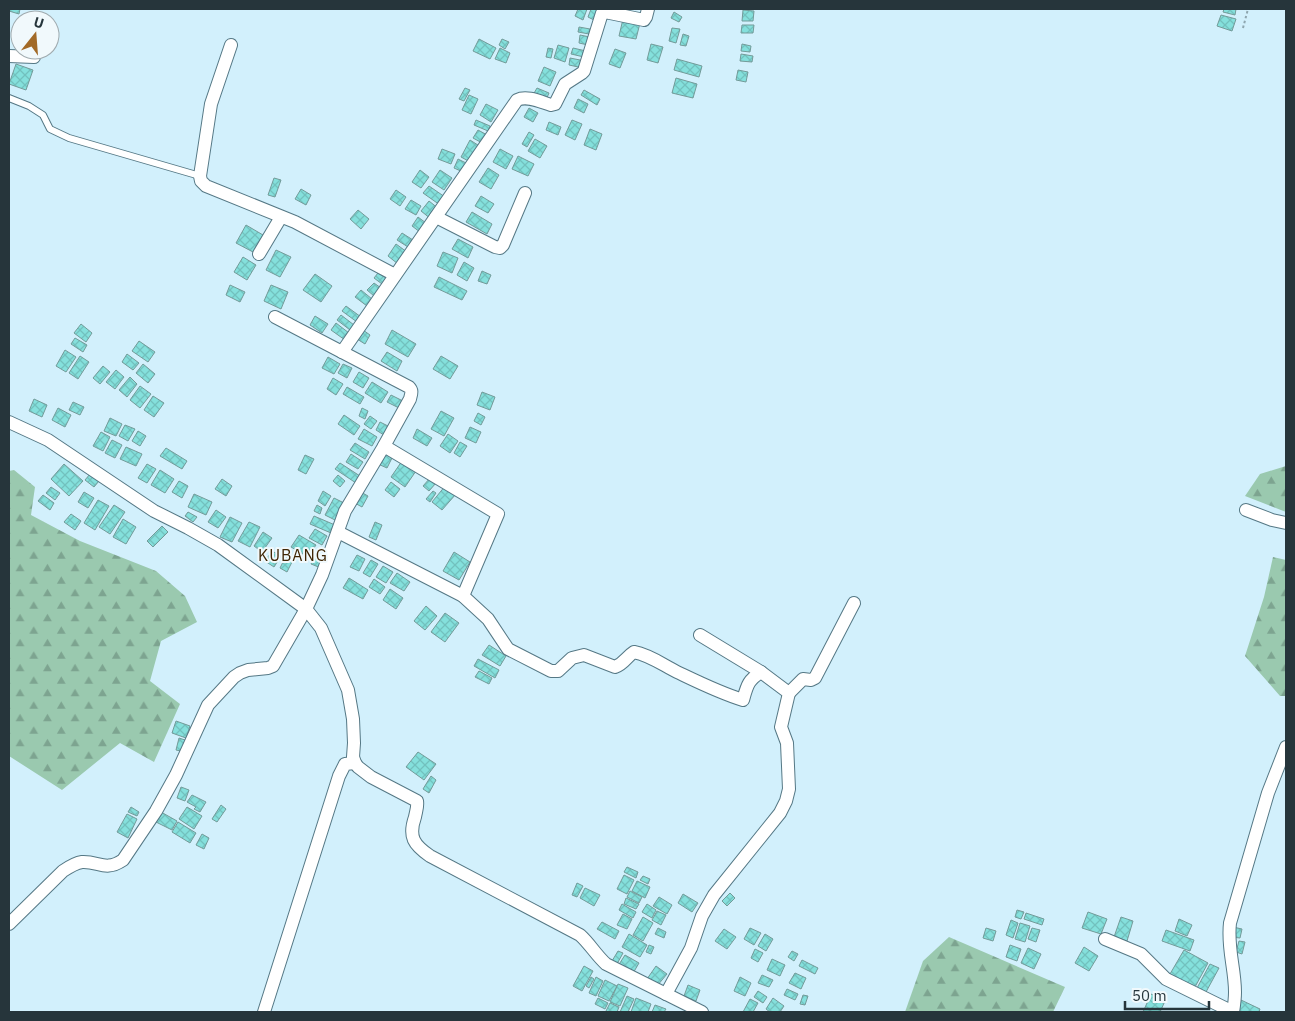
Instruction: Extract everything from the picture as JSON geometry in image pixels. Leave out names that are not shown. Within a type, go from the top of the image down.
[{"type":"street","points":[[342,352],[517,100],[526,98],[554,105],[565,84],[582,73],[602,14],[605,12],[644,20],[648,9]]},
{"type":"street","points":[[231,45],[212,104],[200,176],[201,181],[206,186],[295,222],[396,275]]},
{"type":"street","points":[[436,218],[500,248],[525,193]]},
{"type":"street","points":[[258,254],[281,217]]},
{"type":"street","points":[[9,924],[63,871],[73,864],[83,862],[107,866],[115,865],[123,860],[156,811],[176,775],[208,705],[240,673],[273,666],[306,609],[322,575],[346,511],[410,399],[411,389],[275,317]]},
{"type":"street","points":[[9,422],[48,440],[154,511],[218,545],[306,609],[321,628],[348,690],[353,718],[354,763],[371,777],[417,801],[418,809],[411,831],[413,841],[420,849],[580,935],[606,964],[702,1012]]},
{"type":"street","points":[[384,446],[498,514],[463,596]]},
{"type":"street","points":[[1246,510],[1286,523]]},
{"type":"street","points":[[338,532],[463,596],[488,619],[508,649],[551,671],[558,672],[572,658],[584,655],[615,668],[623,664],[634,652],[642,653],[678,672],[743,700],[748,682],[760,672]]},
{"type":"street","points":[[666,994],[691,948],[702,916],[714,896],[780,813],[786,801],[789,789],[787,744],[781,727],[789,693],[803,679],[811,680],[815,678],[854,603]]},
{"type":"street","points":[[700,635],[760,672],[789,693]]},
{"type":"street","points":[[1105,939],[1141,954],[1166,978],[1233,1012],[1235,991],[1229,948],[1230,923],[1268,793],[1283,763],[1286,747]]},
{"type":"street","points":[[264,1012],[338,776],[345,764],[354,763]]},
{"type":"lane","points":[[9,98],[29,106],[43,115],[50,129],[69,138],[200,176]]},
{"type":"path","points":[[1243,28],[1248,9]]},
{"type":"green space","points":[[1286,466],[1286,512],[1245,496],[1260,474]]},
{"type":"green space","points":[[14,470],[35,487],[31,515],[80,541],[156,571],[185,596],[197,622],[161,641],[150,681],[180,704],[154,762],[120,743],[62,790],[9,756],[9,471]]},
{"type":"green space","points":[[1273,557],[1286,560],[1286,696],[1280,696],[1245,656],[1264,597]]},
{"type":"green space","points":[[949,937],[1065,987],[1053,1012],[905,1012],[923,961]]},
{"type":"building","points":[[578,9],[587,9],[583,20],[575,16]]},
{"type":"building","points":[[591,9],[601,9],[596,21],[588,17]]},
{"type":"building","points":[[1224,9],[1236,9],[1235,15],[1223,12]]},
{"type":"building","points":[[743,10],[754,11],[753,21],[742,21]]},
{"type":"building","points":[[674,12],[682,17],[679,22],[671,18]]},
{"type":"building","points":[[1221,15],[1236,19],[1232,31],[1217,26]]},
{"type":"building","points":[[623,19],[640,23],[636,39],[619,36]]},
{"type":"building","points":[[742,25],[754,25],[753,33],[741,33]]},
{"type":"building","points":[[579,27],[590,29],[589,34],[578,32]]},
{"type":"building","points":[[672,28],[680,29],[676,43],[669,41]]},
{"type":"building","points":[[683,34],[689,36],[686,46],[680,45]]},
{"type":"building","points":[[580,35],[590,37],[588,45],[579,43]]},
{"type":"building","points":[[479,39],[496,48],[490,59],[473,51]]},
{"type":"building","points":[[502,39],[509,42],[505,49],[499,45]]},
{"type":"building","points":[[651,44],[663,47],[658,63],[647,60]]},
{"type":"building","points":[[742,44],[751,46],[750,52],[741,51]]},
{"type":"building","points":[[558,45],[569,48],[565,62],[554,58]]},
{"type":"building","points":[[500,48],[510,53],[506,63],[495,59]]},
{"type":"building","points":[[548,48],[553,49],[551,58],[546,57]]},
{"type":"building","points":[[573,48],[586,51],[584,57],[571,54]]},
{"type":"building","points":[[615,49],[626,53],[620,68],[609,64]]},
{"type":"building","points":[[741,54],[753,56],[752,62],[740,61]]},
{"type":"building","points":[[570,58],[585,61],[583,68],[569,65]]},
{"type":"building","points":[[677,59],[702,66],[699,77],[674,70]]},
{"type":"building","points":[[16,64],[33,70],[26,90],[9,84]]},
{"type":"building","points":[[544,67],[556,72],[550,86],[538,81]]},
{"type":"building","points":[[738,70],[748,72],[746,82],[736,80]]},
{"type":"building","points":[[676,78],[697,84],[693,98],[672,93]]},
{"type":"building","points":[[465,88],[470,90],[464,101],[459,99]]},
{"type":"building","points":[[537,88],[549,93],[546,100],[533,95]]},
{"type":"building","points":[[584,90],[600,99],[597,105],[581,95]]},
{"type":"building","points":[[469,95],[478,99],[471,114],[462,110]]},
{"type":"building","points":[[578,99],[588,104],[584,113],[574,108]]},
{"type":"building","points":[[486,104],[498,110],[491,122],[480,115]]},
{"type":"building","points":[[529,108],[538,113],[533,122],[524,117]]},
{"type":"building","points":[[476,120],[490,126],[488,131],[474,125]]},
{"type":"building","points":[[572,120],[582,124],[575,140],[565,135]]},
{"type":"building","points":[[549,122],[561,127],[558,135],[546,130]]},
{"type":"building","points":[[590,129],[602,134],[596,150],[584,145]]},
{"type":"building","points":[[478,130],[489,136],[484,144],[473,138]]},
{"type":"building","points":[[529,132],[534,135],[527,147],[522,144]]},
{"type":"building","points":[[535,139],[547,146],[540,158],[528,151]]},
{"type":"building","points":[[470,140],[481,147],[472,163],[461,157]]},
{"type":"building","points":[[442,149],[455,154],[451,164],[438,159]]},
{"type":"building","points":[[500,149],[513,156],[506,169],[493,162]]},
{"type":"building","points":[[518,156],[534,164],[528,176],[512,169]]},
{"type":"building","points":[[458,159],[468,164],[463,172],[454,168]]},
{"type":"building","points":[[488,168],[499,175],[491,189],[479,182]]},
{"type":"building","points":[[420,170],[429,177],[421,188],[412,182]]},
{"type":"building","points":[[440,170],[452,178],[444,190],[432,182]]},
{"type":"building","points":[[274,178],[281,180],[275,197],[268,195]]},
{"type":"building","points":[[429,186],[445,197],[440,205],[423,193]]},
{"type":"building","points":[[301,189],[311,195],[306,205],[295,199]]},
{"type":"building","points":[[396,190],[406,197],[400,206],[390,199]]},
{"type":"building","points":[[481,196],[494,204],[488,213],[475,206]]},
{"type":"building","points":[[411,200],[421,206],[416,215],[405,209]]},
{"type":"building","points":[[429,201],[439,209],[431,219],[421,211]]},
{"type":"building","points":[[358,210],[369,219],[361,229],[350,219]]},
{"type":"building","points":[[472,212],[492,224],[487,234],[466,222]]},
{"type":"building","points":[[418,217],[426,223],[420,232],[412,226]]},
{"type":"building","points":[[246,225],[263,235],[253,252],[236,243]]},
{"type":"building","points":[[402,233],[413,240],[408,247],[397,240]]},
{"type":"building","points":[[458,239],[473,247],[468,258],[452,249]]},
{"type":"building","points":[[396,244],[407,252],[398,264],[388,256]]},
{"type":"building","points":[[276,250],[291,257],[280,277],[266,270]]},
{"type":"building","points":[[443,252],[458,258],[452,273],[437,266]]},
{"type":"building","points":[[243,257],[256,265],[247,280],[234,272]]},
{"type":"building","points":[[464,262],[474,268],[467,281],[457,275]]},
{"type":"building","points":[[482,271],[491,275],[487,284],[478,281]]},
{"type":"building","points":[[378,273],[386,278],[382,284],[374,278]]},
{"type":"building","points":[[315,274],[332,286],[321,302],[303,290]]},
{"type":"building","points":[[439,277],[467,291],[462,300],[434,287]]},
{"type":"building","points":[[374,283],[381,288],[374,296],[367,290]]},
{"type":"building","points":[[230,285],[245,292],[240,302],[226,295]]},
{"type":"building","points":[[271,285],[288,292],[281,309],[264,301]]},
{"type":"building","points":[[361,290],[372,299],[367,306],[355,297]]},
{"type":"building","points":[[346,306],[361,317],[357,322],[342,311]]},
{"type":"building","points":[[341,315],[354,325],[350,330],[337,320]]},
{"type":"building","points":[[315,316],[328,324],[322,333],[310,325]]},
{"type":"building","points":[[336,323],[349,333],[345,340],[331,330]]},
{"type":"building","points":[[81,324],[92,333],[86,342],[74,333]]},
{"type":"building","points":[[363,330],[370,335],[365,344],[357,339]]},
{"type":"building","points":[[392,330],[416,344],[408,357],[385,344]]},
{"type":"building","points":[[75,338],[87,345],[83,352],[71,344]]},
{"type":"building","points":[[139,341],[155,352],[148,362],[132,351]]},
{"type":"building","points":[[65,350],[76,357],[66,372],[56,366]]},
{"type":"building","points":[[387,352],[402,361],[397,371],[381,361]]},
{"type":"building","points":[[127,354],[139,363],[133,370],[122,362]]},
{"type":"building","points":[[80,356],[89,362],[78,379],[69,373]]},
{"type":"building","points":[[441,356],[458,366],[450,379],[433,369]]},
{"type":"building","points":[[328,357],[340,364],[334,374],[322,368]]},
{"type":"building","points":[[143,364],[155,374],[148,383],[136,373]]},
{"type":"building","points":[[343,364],[352,368],[347,378],[338,373]]},
{"type":"building","points":[[103,366],[110,372],[100,384],[93,378]]},
{"type":"building","points":[[116,370],[124,377],[115,389],[106,382]]},
{"type":"building","points":[[359,372],[369,378],[363,388],[353,382]]},
{"type":"building","points":[[130,377],[137,384],[127,397],[119,390]]},
{"type":"building","points":[[333,378],[343,384],[336,395],[327,389]]},
{"type":"building","points":[[372,382],[388,392],[381,403],[365,393]]},
{"type":"building","points":[[140,386],[151,394],[140,408],[130,400]]},
{"type":"building","points":[[347,387],[364,397],[360,404],[343,394]]},
{"type":"building","points":[[482,392],[495,397],[490,410],[477,405]]},
{"type":"building","points":[[391,395],[405,402],[401,409],[387,402]]},
{"type":"building","points":[[153,396],[164,403],[154,417],[144,410]]},
{"type":"building","points":[[34,399],[47,405],[42,417],[29,411]]},
{"type":"building","points":[[73,402],[84,407],[80,415],[69,410]]},
{"type":"building","points":[[58,408],[71,415],[65,427],[52,420]]},
{"type":"building","points":[[362,408],[368,411],[365,419],[359,416]]},
{"type":"building","points":[[441,411],[454,418],[444,436],[431,429]]},
{"type":"building","points":[[478,413],[485,417],[481,425],[474,421]]},
{"type":"building","points":[[344,415],[360,426],[354,435],[338,424]]},
{"type":"building","points":[[370,416],[377,421],[371,429],[364,424]]},
{"type":"building","points":[[110,418],[122,424],[116,436],[104,431]]},
{"type":"building","points":[[380,422],[392,428],[387,437],[376,430]]},
{"type":"building","points":[[125,425],[135,429],[128,441],[119,436]]},
{"type":"building","points":[[470,427],[481,432],[476,443],[465,438]]},
{"type":"building","points":[[364,429],[377,437],[372,446],[358,439]]},
{"type":"building","points":[[417,429],[432,438],[427,446],[413,438]]},
{"type":"building","points":[[138,431],[146,436],[140,446],[132,441]]},
{"type":"building","points":[[101,432],[110,437],[103,451],[93,446]]},
{"type":"building","points":[[448,434],[458,441],[450,453],[440,446]]},
{"type":"building","points":[[112,440],[122,445],[115,458],[105,453]]},
{"type":"building","points":[[460,442],[467,446],[460,457],[454,453]]},
{"type":"building","points":[[355,443],[369,452],[365,459],[350,450]]},
{"type":"building","points":[[126,447],[142,454],[136,466],[120,459]]},
{"type":"building","points":[[166,448],[187,461],[182,469],[160,456]]},
{"type":"building","points":[[385,452],[393,456],[387,468],[378,464]]},
{"type":"building","points":[[351,454],[363,462],[358,469],[346,462]]},
{"type":"building","points":[[305,455],[314,459],[306,474],[298,470]]},
{"type":"building","points":[[402,461],[416,471],[405,487],[391,477]]},
{"type":"building","points":[[340,463],[360,476],[356,483],[335,469]]},
{"type":"building","points":[[64,464],[83,481],[69,496],[51,479]]},
{"type":"building","points":[[147,464],[156,469],[147,483],[138,478]]},
{"type":"building","points":[[160,470],[174,479],[165,493],[151,485]]},
{"type":"building","points":[[90,474],[99,481],[94,487],[85,480]]},
{"type":"building","points":[[338,475],[345,481],[340,487],[333,481]]},
{"type":"building","points":[[430,478],[436,483],[429,491],[423,486]]},
{"type":"building","points":[[222,479],[232,486],[226,496],[215,489]]},
{"type":"building","points":[[179,481],[188,486],[182,498],[172,492]]},
{"type":"building","points":[[391,482],[400,489],[394,497],[385,490]]},
{"type":"building","points":[[446,485],[456,494],[442,510],[432,502]]},
{"type":"building","points":[[51,487],[60,493],[55,500],[46,493]]},
{"type":"building","points":[[323,491],[331,496],[325,506],[318,501]]},
{"type":"building","points":[[359,491],[368,496],[362,507],[353,502]]},
{"type":"building","points":[[433,491],[436,493],[430,502],[426,499]]},
{"type":"building","points":[[84,492],[94,498],[88,508],[78,502]]},
{"type":"building","points":[[194,494],[212,502],[206,515],[188,507]]},
{"type":"building","points":[[43,495],[54,503],[50,510],[38,501]]},
{"type":"building","points":[[334,498],[348,505],[339,522],[325,515]]},
{"type":"building","points":[[98,500],[109,506],[95,530],[84,523]]},
{"type":"building","points":[[114,505],[125,512],[110,534],[99,527]]},
{"type":"building","points":[[317,505],[322,508],[320,514],[314,511]]},
{"type":"building","points":[[216,510],[226,517],[218,528],[208,522]]},
{"type":"building","points":[[188,512],[197,517],[193,522],[185,516]]},
{"type":"building","points":[[71,514],[81,521],[75,530],[64,522]]},
{"type":"building","points":[[314,516],[335,525],[331,533],[310,524]]},
{"type":"building","points":[[230,517],[242,523],[232,542],[220,537]]},
{"type":"building","points":[[123,519],[136,527],[126,544],[113,537]]},
{"type":"building","points":[[249,522],[260,527],[250,547],[238,541]]},
{"type":"building","points":[[375,522],[382,525],[376,540],[369,537]]},
{"type":"building","points":[[162,526],[168,532],[153,547],[147,541]]},
{"type":"building","points":[[315,529],[327,536],[322,545],[309,538]]},
{"type":"building","points":[[263,532],[272,538],[262,552],[254,546]]},
{"type":"building","points":[[299,535],[316,545],[308,557],[291,547]]},
{"type":"building","points":[[272,551],[281,556],[274,567],[265,561]]},
{"type":"building","points":[[454,552],[470,562],[459,580],[443,571]]},
{"type":"building","points":[[316,554],[326,560],[321,568],[311,564]]},
{"type":"building","points":[[357,555],[365,559],[359,571],[350,567]]},
{"type":"building","points":[[286,556],[293,560],[287,572],[280,568]]},
{"type":"building","points":[[371,560],[378,564],[370,577],[363,573]]},
{"type":"building","points":[[383,566],[393,572],[386,583],[376,577]]},
{"type":"building","points":[[397,573],[410,582],[404,591],[390,583]]},
{"type":"building","points":[[349,578],[368,590],[363,599],[343,588]]},
{"type":"building","points":[[374,579],[385,587],[380,594],[369,587]]},
{"type":"building","points":[[390,589],[403,598],[396,609],[383,600]]},
{"type":"building","points":[[426,606],[437,616],[425,630],[414,621]]},
{"type":"building","points":[[445,613],[459,623],[445,642],[431,632]]},
{"type":"building","points":[[489,645],[506,656],[500,666],[482,655]]},
{"type":"building","points":[[478,659],[499,670],[495,678],[474,666]]},
{"type":"building","points":[[479,671],[492,678],[489,684],[475,677]]},
{"type":"building","points":[[176,721],[190,726],[186,738],[172,733]]},
{"type":"building","points":[[179,738],[188,741],[185,752],[176,750]]},
{"type":"building","points":[[418,752],[436,764],[424,780],[406,767]]},
{"type":"building","points":[[431,776],[436,780],[429,793],[423,789]]},
{"type":"building","points":[[181,787],[189,790],[185,801],[177,798]]},
{"type":"building","points":[[192,795],[206,802],[200,812],[194,809],[196,807],[187,802]]},
{"type":"building","points":[[221,805],[226,809],[217,822],[212,819]]},
{"type":"building","points":[[131,807],[139,812],[137,816],[128,812]]},
{"type":"building","points":[[187,807],[202,816],[194,829],[179,819]]},
{"type":"building","points":[[161,812],[177,821],[172,830],[156,822]]},
{"type":"building","points":[[127,814],[137,819],[128,838],[117,832]]},
{"type":"building","points":[[178,822],[196,833],[190,843],[172,832]]},
{"type":"building","points":[[202,834],[209,838],[204,849],[196,845]]},
{"type":"building","points":[[627,867],[638,872],[636,878],[624,872]]},
{"type":"building","points":[[624,875],[634,880],[627,894],[617,889]]},
{"type":"building","points":[[643,876],[650,879],[648,884],[640,880]]},
{"type":"building","points":[[637,881],[650,887],[645,898],[632,891]]},
{"type":"building","points":[[577,883],[583,886],[577,897],[572,895]]},
{"type":"building","points":[[585,888],[600,895],[594,906],[580,898]]},
{"type":"building","points":[[630,891],[642,897],[639,903],[627,897]]},
{"type":"building","points":[[730,893],[735,898],[727,906],[722,901]]},
{"type":"building","points":[[683,894],[698,903],[692,912],[678,903]]},
{"type":"building","points":[[659,897],[672,905],[667,914],[653,906]]},
{"type":"building","points":[[626,898],[639,904],[636,909],[624,904]]},
{"type":"building","points":[[622,904],[636,912],[633,918],[619,910]]},
{"type":"building","points":[[647,904],[656,910],[652,918],[642,912]]},
{"type":"building","points":[[1017,910],[1024,912],[1021,919],[1015,917]]},
{"type":"building","points":[[657,911],[666,915],[661,925],[652,920]]},
{"type":"building","points":[[1088,912],[1107,919],[1101,934],[1082,928]]},
{"type":"building","points":[[1026,913],[1044,919],[1042,925],[1024,919]]},
{"type":"building","points":[[623,914],[632,919],[627,929],[617,925]]},
{"type":"building","points":[[643,917],[653,923],[643,941],[633,935]]},
{"type":"building","points":[[1121,917],[1133,921],[1127,941],[1114,937]]},
{"type":"building","points":[[1179,919],[1192,925],[1187,936],[1175,931]]},
{"type":"building","points":[[1011,920],[1018,923],[1013,938],[1006,935]]},
{"type":"building","points":[[602,922],[619,931],[615,939],[597,929]]},
{"type":"building","points":[[1020,923],[1030,926],[1025,942],[1015,939]]},
{"type":"building","points":[[1233,927],[1242,929],[1240,938],[1231,937]]},
{"type":"building","points":[[658,928],[666,932],[664,938],[655,934]]},
{"type":"building","points":[[750,928],[761,933],[754,945],[744,939]]},
{"type":"building","points":[[986,928],[996,931],[993,941],[983,938]]},
{"type":"building","points":[[1032,928],[1040,930],[1036,942],[1028,939]]},
{"type":"building","points":[[724,929],[736,937],[727,949],[715,941]]},
{"type":"building","points":[[1166,930],[1194,940],[1190,951],[1162,941]]},
{"type":"building","points":[[629,934],[647,945],[640,957],[622,947]]},
{"type":"building","points":[[765,934],[773,939],[766,951],[758,946]]},
{"type":"building","points":[[1239,941],[1245,942],[1242,954],[1236,952]]},
{"type":"building","points":[[649,945],[654,947],[651,954],[646,952]]},
{"type":"building","points":[[1010,945],[1021,949],[1017,961],[1006,957]]},
{"type":"building","points":[[1084,947],[1098,956],[1089,971],[1075,963]]},
{"type":"building","points":[[1028,948],[1041,954],[1034,969],[1021,963]]},
{"type":"building","points":[[755,949],[763,953],[758,962],[751,958]]},
{"type":"building","points":[[1184,950],[1208,963],[1195,987],[1170,974]]},
{"type":"building","points":[[618,951],[623,953],[617,964],[612,961]]},
{"type":"building","points":[[792,951],[798,954],[794,961],[788,957]]},
{"type":"building","points":[[625,955],[639,963],[632,975],[618,966]]},
{"type":"building","points":[[772,959],[785,965],[780,976],[767,970]]},
{"type":"building","points":[[802,960],[818,968],[815,974],[799,966]]},
{"type":"building","points":[[1210,964],[1219,968],[1206,992],[1197,988]]},
{"type":"building","points":[[584,966],[593,971],[582,991],[573,986]]},
{"type":"building","points":[[656,966],[667,974],[657,986],[647,979]]},
{"type":"building","points":[[795,973],[806,978],[801,989],[789,983]]},
{"type":"building","points":[[762,975],[773,980],[769,987],[758,983]]},
{"type":"building","points":[[591,977],[594,979],[589,988],[586,986]]},
{"type":"building","points":[[596,977],[603,981],[596,996],[589,993]]},
{"type":"building","points":[[740,977],[751,983],[745,996],[734,991]]},
{"type":"building","points":[[605,980],[617,986],[609,1001],[598,996]]},
{"type":"building","points":[[618,984],[628,988],[620,1006],[610,1002]]},
{"type":"building","points":[[688,985],[700,990],[696,1001],[684,996]]},
{"type":"building","points":[[787,989],[798,994],[795,1000],[784,995]]},
{"type":"building","points":[[758,991],[767,997],[763,1003],[754,997]]},
{"type":"building","points":[[1151,994],[1165,1001],[1160,1012],[1143,1012]]},
{"type":"building","points":[[803,995],[808,996],[805,1005],[800,1004]]},
{"type":"building","points":[[627,996],[634,999],[628,1012],[620,1012]]},
{"type":"building","points":[[598,998],[608,1003],[605,1009],[595,1004]]},
{"type":"building","points":[[636,998],[651,1004],[648,1012],[631,1012]]},
{"type":"building","points":[[773,998],[784,1006],[780,1012],[770,1012],[766,1009]]},
{"type":"building","points":[[750,999],[758,1003],[753,1012],[743,1012]]},
{"type":"building","points":[[1241,1000],[1260,1009],[1259,1012],[1236,1012]]},
{"type":"building","points":[[610,1003],[619,1007],[617,1012],[606,1011]]},
{"type":"building","points":[[655,1005],[666,1009],[664,1012],[652,1012]]},
{"type":"district","name":"KUBANG","points":[[293,555]]}]
